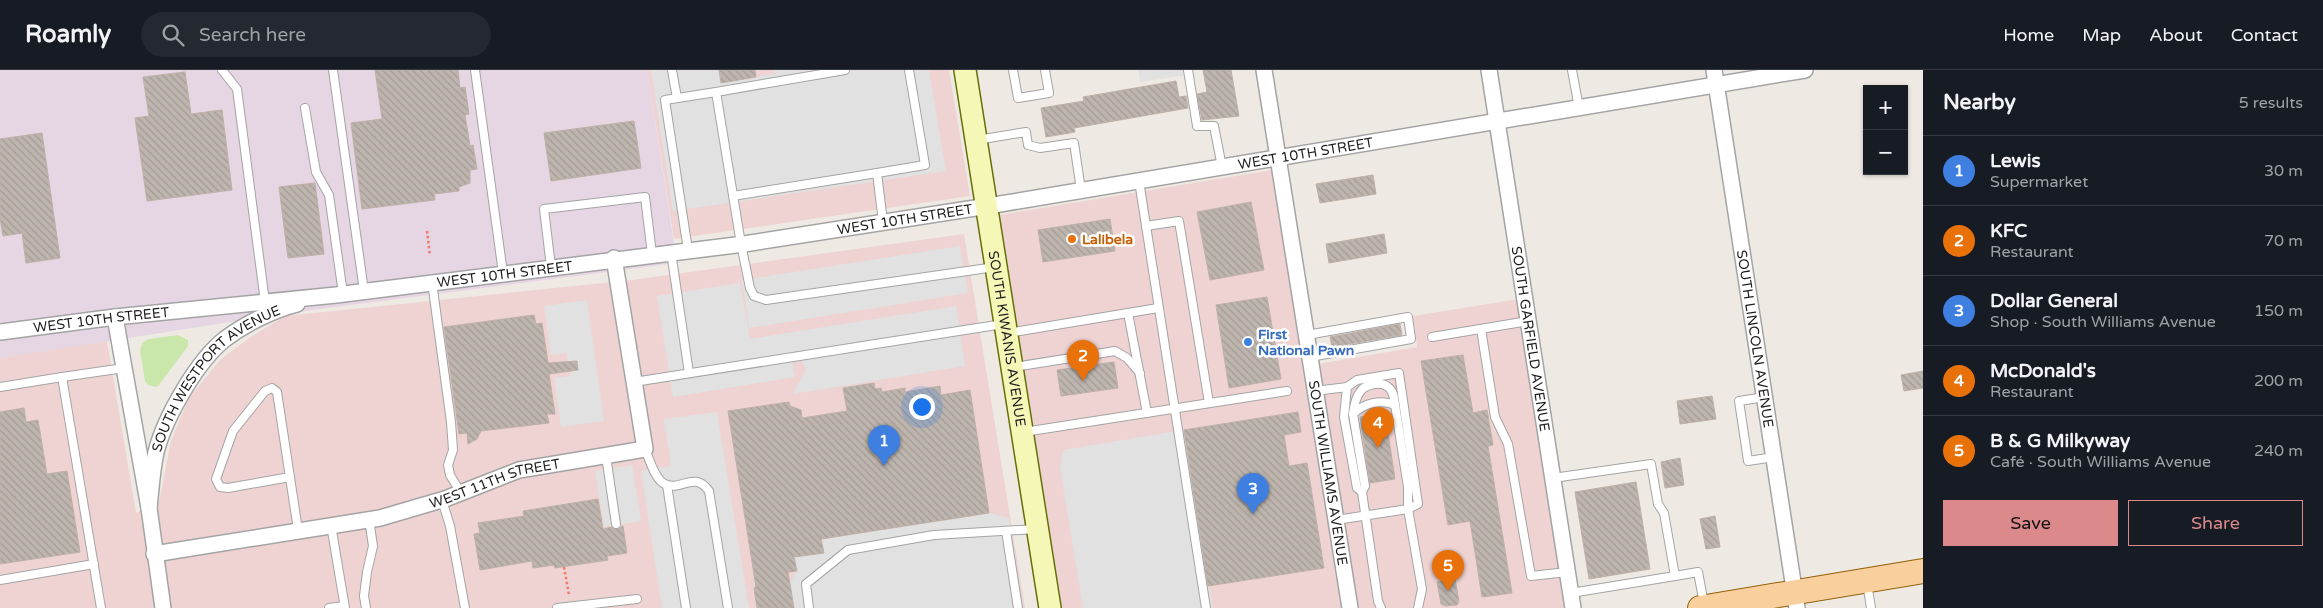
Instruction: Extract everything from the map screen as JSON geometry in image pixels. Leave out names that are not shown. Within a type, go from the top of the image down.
[{"type":"main road","name":"SOUTH KIWANIS AVENUE","points":[[965,70],[1050,608]]},
{"type":"main road","points":[[1702,608],[1796,600],[1866,581],[1923,571]]},
{"type":"street","name":"SOUTH WILLIAMS AVENUE","points":[[1264,70],[1350,608]]},
{"type":"street","name":"SOUTH GARFIELD AVENUE","points":[[1489,70],[1572,601]]},
{"type":"street","name":"WEST 10TH STREET","points":[[0,332],[116,317],[340,294],[614,258],[741,244],[988,206],[1579,108],[1716,77],[1805,70]]},
{"type":"street","name":"SOUTH LINCOLN AVENUE","points":[[1716,77],[1796,600]]},
{"type":"street","points":[[614,258],[645,449]]},
{"type":"street","name":"SOUTH WESTPORT AVENUE","points":[[149,508],[156,452],[170,414],[195,373],[224,340],[252,322],[288,306],[340,294]]},
{"type":"street","name":"SOUTH WESTPORT AVENUE","points":[[116,317],[149,508],[163,608]]},
{"type":"street","name":"WEST 11TH STREET","points":[[154,554],[368,519],[442,500],[519,470],[645,449]]},
{"type":"lane","points":[[222,70],[237,89],[265,302]]},
{"type":"lane","points":[[333,70],[364,291]]},
{"type":"lane","points":[[474,70],[503,273]]},
{"type":"lane","points":[[672,70],[677,98]]},
{"type":"lane","points":[[688,250],[665,100],[845,70]]},
{"type":"lane","points":[[733,196],[924,165],[908,70]]},
{"type":"lane","points":[[1013,70],[1018,98],[1049,93],[1045,70]]},
{"type":"lane","points":[[1188,70],[1197,126],[1214,126],[1222,167]]},
{"type":"lane","points":[[1572,70],[1579,108]]},
{"type":"lane","points":[[716,92],[741,244],[750,288],[754,296],[766,300],[997,266]]},
{"type":"lane","points":[[305,108],[316,172],[329,195],[340,294]]},
{"type":"lane","points":[[977,140],[1026,132],[1028,145],[1040,148],[1074,143],[1081,190]]},
{"type":"lane","points":[[877,174],[883,222]]},
{"type":"lane","points":[[1139,180],[1206,608]]},
{"type":"lane","points":[[551,267],[544,209],[645,197],[652,254]]},
{"type":"lane","points":[[1146,226],[1179,221],[1209,403]]},
{"type":"lane","points":[[671,252],[689,373]]},
{"type":"lane","points":[[432,282],[451,422],[453,450],[448,465],[450,475],[461,493]]},
{"type":"lane","points":[[634,382],[1158,308]]},
{"type":"lane","points":[[1128,313],[1147,413]]},
{"type":"lane","points":[[1306,335],[1408,317],[1412,339],[1310,357]]},
{"type":"lane","points":[[1432,337],[1528,321]]},
{"type":"lane","points":[[1481,329],[1495,417],[1508,444],[1531,576],[1567,572]]},
{"type":"lane","points":[[1013,367],[1115,351],[1127,358],[1140,373]]},
{"type":"lane","points":[[0,387],[124,368]]},
{"type":"lane","points":[[1315,391],[1347,386],[1357,380],[1399,373],[1418,504],[1408,509],[1336,520]]},
{"type":"lane","points":[[62,377],[101,608]]},
{"type":"lane","points":[[1381,608],[1378,601],[1362,492],[1365,486],[1353,414],[1355,402],[1360,391],[1374,384],[1389,387],[1393,393],[1408,487],[1408,509],[1422,589],[1418,608]]},
{"type":"lane","points":[[1347,386],[1344,417],[1356,488],[1362,492]]},
{"type":"lane","points":[[290,477],[228,488],[220,487],[216,479],[233,431],[265,391],[272,388],[277,392],[290,477],[298,530]]},
{"type":"lane","points":[[1023,432],[1287,391]]},
{"type":"lane","points":[[1765,397],[1738,401],[1748,461],[1774,457]]},
{"type":"lane","points":[[1353,414],[1360,407],[1369,404],[1386,402],[1395,406]]},
{"type":"lane","points":[[645,449],[659,479],[667,485],[686,608]]},
{"type":"lane","points":[[606,456],[616,524]]},
{"type":"lane","points":[[1553,478],[1652,464],[1658,504],[1664,513],[1675,576]]},
{"type":"lane","points":[[667,485],[697,481],[704,484],[709,491],[728,608]]},
{"type":"lane","points":[[442,500],[450,526],[465,608]]},
{"type":"lane","points":[[366,608],[364,596],[373,546],[368,519]]},
{"type":"lane","points":[[329,608],[344,607],[331,525]]},
{"type":"lane","points":[[809,608],[806,584],[848,550],[934,535],[1038,529]]},
{"type":"lane","points":[[1006,531],[1018,608]]},
{"type":"lane","points":[[0,580],[94,564]]},
{"type":"lane","points":[[1572,601],[1698,572],[1702,608]]},
{"type":"lane","points":[[1866,581],[1871,608]]},
{"type":"lane","points":[[557,608],[637,598]]},
{"type":"path","points":[[427,231],[430,256]]},
{"type":"path","points":[[564,567],[571,606]]},
{"type":"shaded area","points":[[0,70],[647,70],[677,263],[281,314],[0,358]]},
{"type":"shaded area","points":[[647,70],[949,70],[970,196],[674,239]]},
{"type":"shaded area","points":[[651,70],[719,70],[721,83],[775,74],[775,70],[929,70],[946,171],[673,211]]},
{"type":"shaded area","points":[[1138,70],[1188,70],[1188,75],[1140,82]]},
{"type":"shaded area","points":[[1272,170],[1341,608],[1061,608],[1000,215]]},
{"type":"shaded area","points":[[964,234],[1025,608],[0,608],[0,358],[107,341],[136,513],[159,502],[171,441],[189,398],[221,359],[249,338],[285,316],[632,280]]},
{"type":"shaded area","points":[[960,246],[968,293],[749,328],[742,280]]},
{"type":"shaded area","points":[[740,283],[750,339],[956,306],[965,366],[793,394],[806,369],[801,361],[792,363],[795,377],[673,397],[657,296]]},
{"type":"shaded area","points":[[1519,299],[1567,608],[1358,608],[1318,364],[1417,347],[1413,316]]},
{"type":"shaded area","points":[[587,300],[604,421],[561,427],[554,378],[570,376],[567,353],[551,355],[544,306]]},
{"type":"shaded area","points":[[717,412],[749,608],[662,608],[641,471],[671,466],[664,419]]},
{"type":"shaded area","points":[[1183,430],[1213,608],[1083,608],[1060,467],[1063,450]]},
{"type":"shaded area","points":[[632,465],[641,521],[604,527],[595,471]]},
{"type":"shaded area","points":[[989,513],[1009,518],[1023,608],[794,608],[790,582],[797,571],[794,557],[823,553],[821,539]]},
{"type":"green space","points":[[178,335],[188,340],[188,346],[159,385],[156,387],[148,385],[145,381],[140,350],[143,342],[149,339]]},
{"type":"building","points":[[375,70],[458,70],[460,88],[465,87],[469,114],[465,115],[470,146],[473,145],[477,169],[470,170],[470,183],[459,187],[459,191],[434,194],[435,200],[362,209],[351,123],[382,119]]},
{"type":"building","points":[[719,70],[755,70],[756,77],[721,83]]},
{"type":"building","points":[[1203,70],[1231,70],[1239,116],[1202,120],[1197,94],[1207,92]]},
{"type":"building","points":[[185,72],[191,114],[222,110],[232,190],[147,201],[135,118],[149,116],[143,77]]},
{"type":"building","points":[[1176,81],[1179,97],[1186,96],[1188,108],[1074,128],[1075,132],[1046,137],[1041,108],[1084,101],[1083,97]]},
{"type":"building","points":[[634,121],[641,168],[551,181],[544,133]]},
{"type":"building","points":[[42,133],[60,258],[26,263],[22,233],[3,236],[0,218],[0,139]]},
{"type":"building","points":[[1373,175],[1376,194],[1320,203],[1316,184]]},
{"type":"building","points":[[315,183],[324,254],[288,258],[279,187]]},
{"type":"building","points":[[1251,202],[1264,270],[1210,280],[1197,212]]},
{"type":"building","points":[[1110,219],[1115,251],[1043,262],[1038,230]]},
{"type":"building","points":[[1384,234],[1387,253],[1329,263],[1326,244]]},
{"type":"building","name":"First National Pawn","points":[[1267,297],[1281,379],[1229,388],[1216,305]]},
{"type":"building","points":[[534,315],[536,324],[542,323],[548,363],[577,361],[578,370],[549,374],[555,414],[547,414],[549,423],[481,431],[477,439],[468,444],[467,433],[459,434],[444,327]]},
{"type":"building","points":[[1400,324],[1402,335],[1332,347],[1330,337]]},
{"type":"building","points":[[1463,355],[1473,413],[1487,410],[1493,445],[1488,446],[1512,593],[1482,597],[1470,521],[1448,525],[1421,361]]},
{"type":"building","points":[[1114,362],[1118,388],[1061,396],[1057,370]]},
{"type":"building","points":[[1923,371],[1923,388],[1904,391],[1901,375]]},
{"type":"building","points":[[874,383],[875,389],[881,388],[882,392],[905,388],[905,392],[940,386],[941,395],[970,390],[989,513],[821,539],[824,553],[794,557],[797,571],[788,572],[794,608],[757,608],[754,588],[756,587],[728,411],[789,402],[790,406],[801,410],[802,418],[847,411],[843,388]]},
{"type":"building","points":[[1712,396],[1716,419],[1680,424],[1677,401]]},
{"type":"building","points":[[24,408],[26,422],[38,420],[47,474],[67,471],[80,552],[0,564],[0,412]]},
{"type":"building","points":[[1298,412],[1301,432],[1284,435],[1289,466],[1307,463],[1324,568],[1208,586],[1184,430]]},
{"type":"building","points":[[1385,413],[1395,479],[1370,483],[1360,417]]},
{"type":"building","points":[[1680,458],[1684,485],[1665,488],[1661,462]]},
{"type":"building","points":[[1636,482],[1650,569],[1589,579],[1575,492]]},
{"type":"building","points":[[598,499],[603,529],[612,527],[617,529],[623,526],[627,553],[607,556],[608,560],[555,568],[554,565],[533,568],[532,561],[480,570],[474,534],[480,533],[478,523],[524,516],[523,511]]},
{"type":"building","points":[[1715,516],[1720,547],[1706,549],[1700,519]]},
{"type":"building","points":[[1455,579],[1459,601],[1457,605],[1445,606],[1441,604],[1437,582]]},
{"type":"place","name":"Lalibela","points":[[1072,239]]},
{"type":"place","name":"First National Pawn","points":[[1248,342]]},
{"type":"place","name":"KFC","points":[[1083,381]]},
{"type":"place","name":"McDonald's","points":[[1378,448]]},
{"type":"place","name":"Lewis","points":[[884,466]]},
{"type":"place","name":"Dollar General","points":[[1253,514]]},
{"type":"place","name":"B & G Milkyway","points":[[1448,591]]}]
